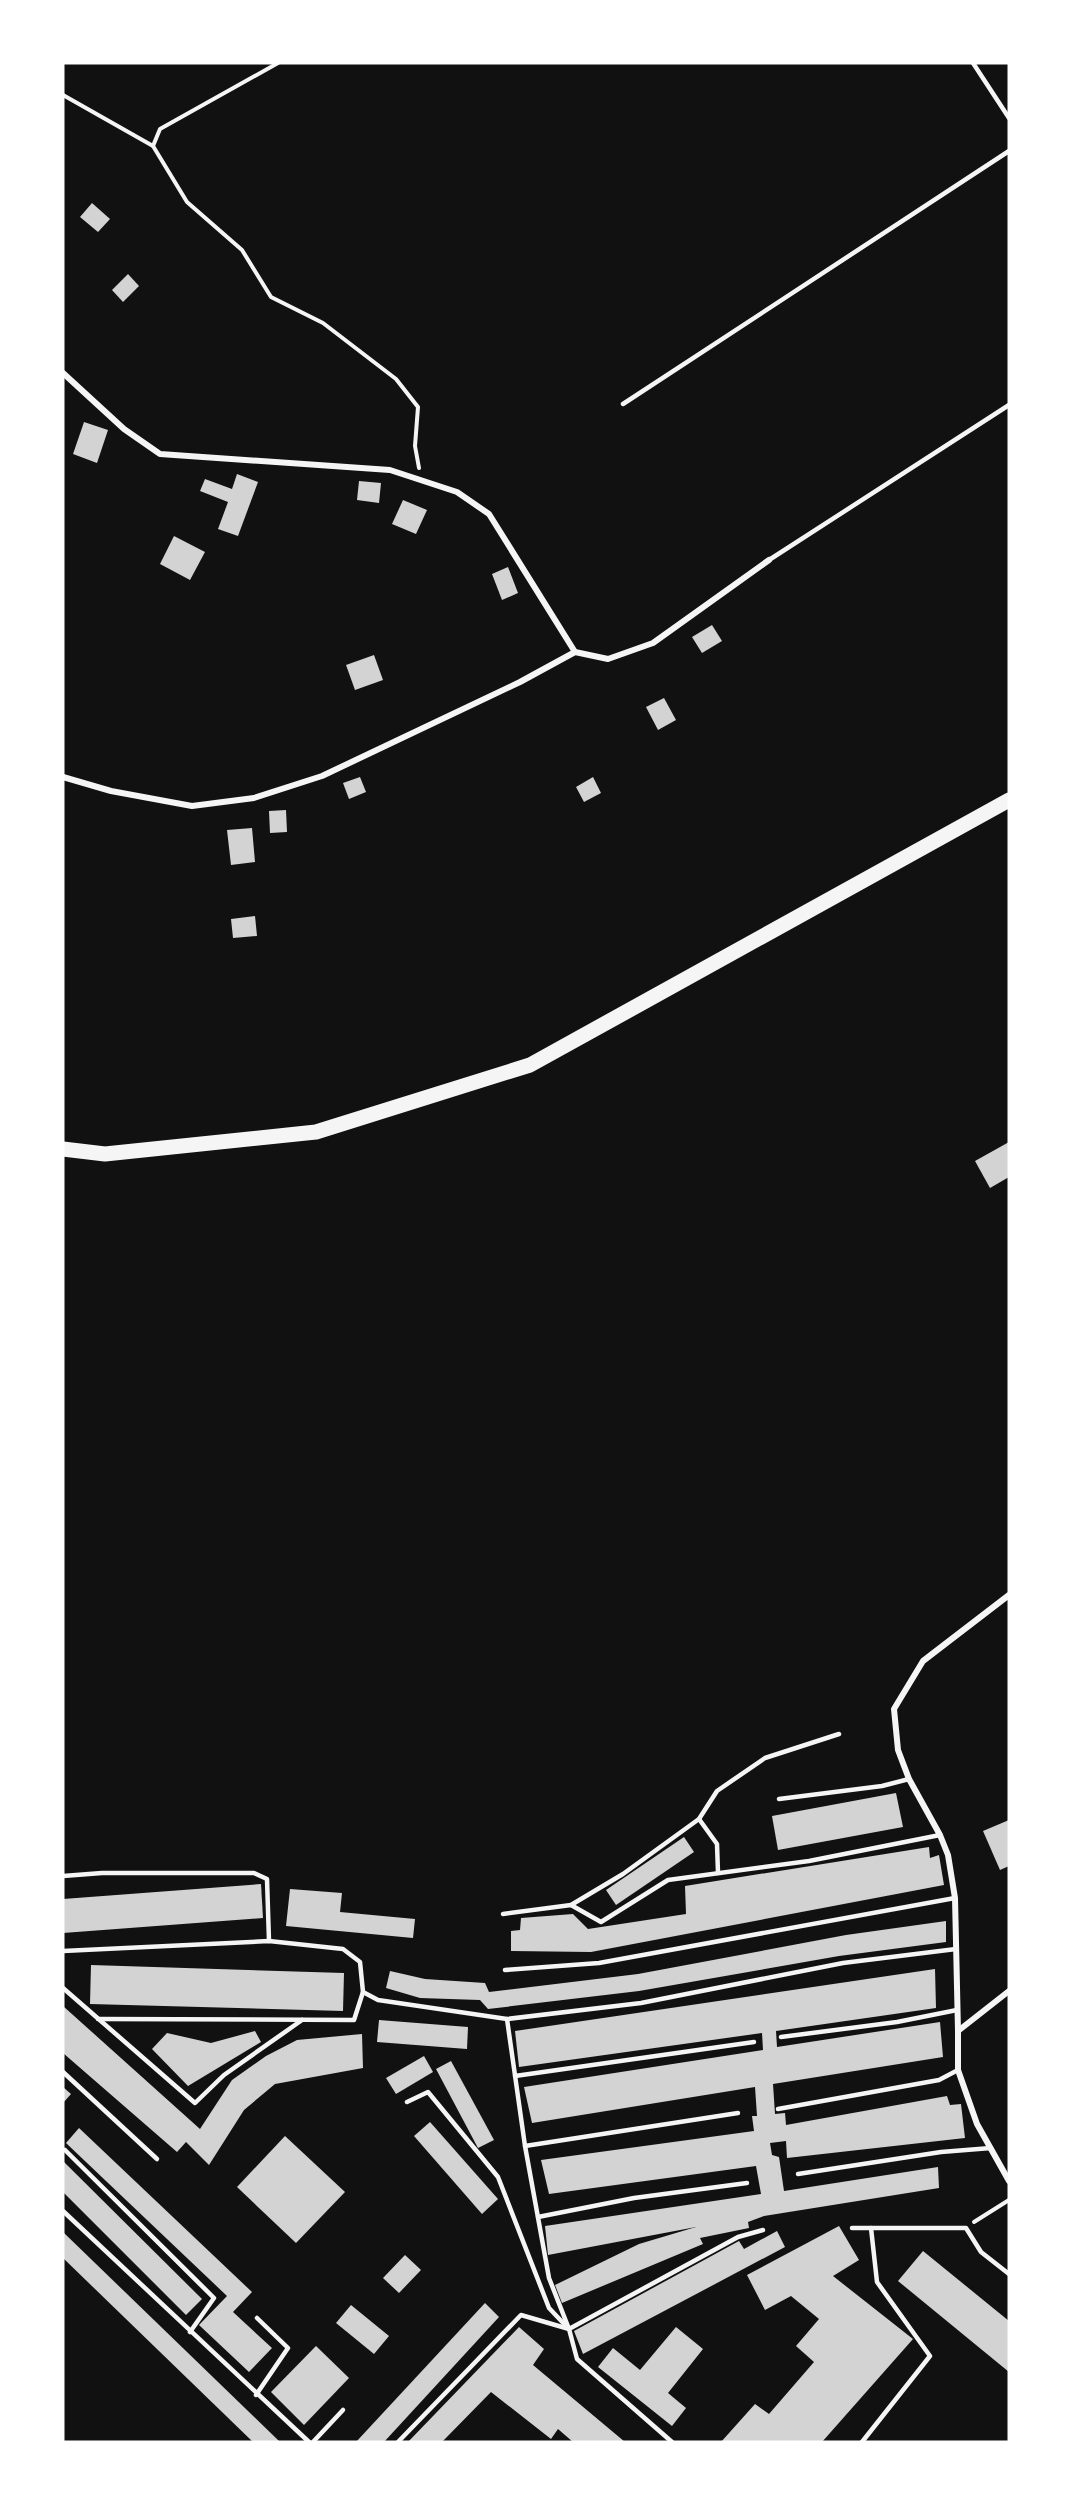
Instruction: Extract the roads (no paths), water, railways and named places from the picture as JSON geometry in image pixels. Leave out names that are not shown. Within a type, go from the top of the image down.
[{"type":"main road","points":[[63,1149],[105,1154],[315,1132],[530,1065],[1009,800]]},
{"type":"street","points":[[63,373],[124,429],[160,454],[390,470],[457,492],[489,514],[575,652]]},
{"type":"street","points":[[63,777],[111,791],[192,806],[254,798],[322,776],[510,687],[575,652],[608,658],[653,643],[769,560]]},
{"type":"street","points":[[1009,1596],[923,1661],[894,1709],[898,1750],[909,1779],[940,1835],[948,1855],[955,1898],[958,2070],[977,2124],[1009,2181]]},
{"type":"street","points":[[958,2031],[1009,1991]]},
{"type":"lane","points":[[973,63],[1009,118]]},
{"type":"lane","points":[[622,404],[1009,151]]},
{"type":"lane","points":[[769,560],[1009,405]]},
{"type":"lane","points":[[503,1914],[571,1905],[623,1874],[699,1818],[717,1791],[765,1758],[839,1734]]},
{"type":"lane","points":[[779,1799],[882,1786],[909,1779]]},
{"type":"lane","points":[[699,1818],[717,1844],[718,1873]]},
{"type":"lane","points":[[571,1905],[601,1922],[668,1880],[809,1861],[940,1835]]},
{"type":"lane","points":[[63,1876],[102,1873],[254,1873],[267,1879],[269,1941]]},
{"type":"lane","points":[[505,1970],[599,1964],[955,1898]]},
{"type":"lane","points":[[63,1951],[269,1941],[343,1949],[360,1962],[363,1992],[354,2020],[98,2019]]},
{"type":"lane","points":[[363,1992],[378,2000],[507,2019],[641,2002],[843,1964],[956,1949]]},
{"type":"lane","points":[[63,1988],[195,2103],[224,2075],[302,2020]]},
{"type":"lane","points":[[781,2037],[897,2022],[957,2010]]},
{"type":"lane","points":[[507,2019],[525,2146],[549,2278],[569,2329],[577,2359],[672,2442]]},
{"type":"lane","points":[[515,2076],[754,2042]]},
{"type":"lane","points":[[778,2109],[939,2080],[958,2070]]},
{"type":"lane","points":[[63,2072],[157,2159]]},
{"type":"lane","points":[[408,2102],[428,2092],[498,2177],[549,2308],[569,2329]]},
{"type":"lane","points":[[525,2146],[738,2113]]},
{"type":"lane","points":[[798,2174],[941,2152],[992,2148]]},
{"type":"lane","points":[[65,2150],[214,2298],[190,2332]]},
{"type":"lane","points":[[538,2217],[634,2198],[747,2183]]},
{"type":"lane","points":[[63,2211],[256,2395],[311,2442],[343,2410]]},
{"type":"lane","points":[[852,2228],[966,2228],[981,2252],[1009,2274]]},
{"type":"lane","points":[[862,2442],[930,2355],[877,2282],[870,2228]]},
{"type":"lane","points":[[398,2442],[521,2315],[569,2329],[738,2237],[763,2230]]},
{"type":"lane","points":[[256,2395],[288,2348],[257,2318]]}]
